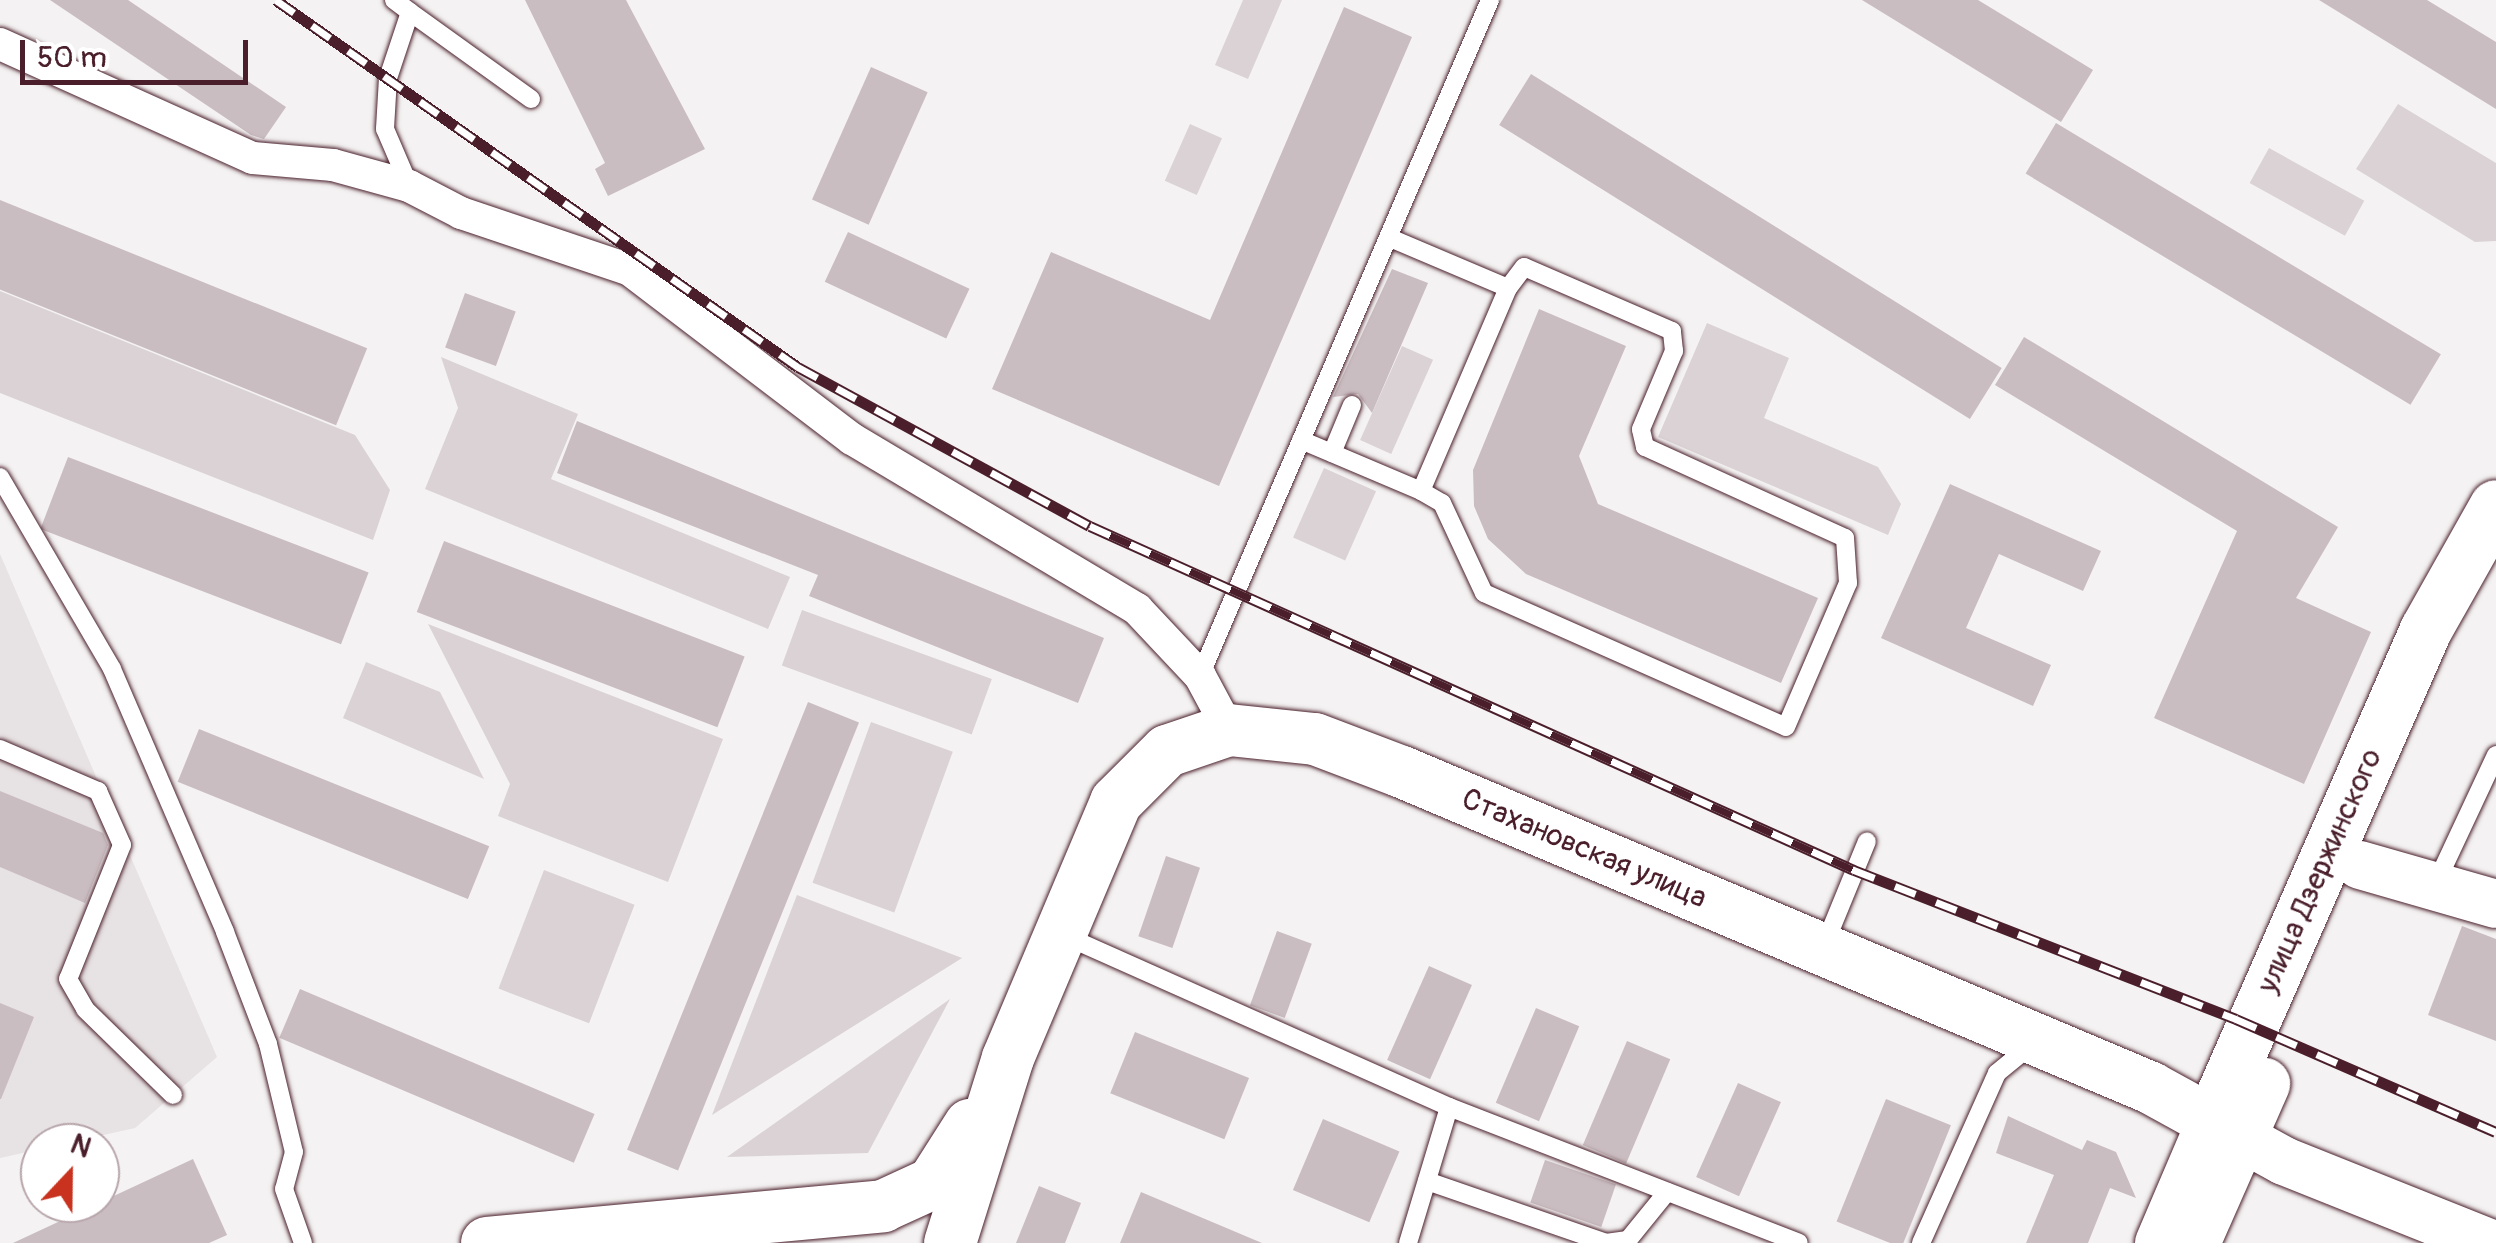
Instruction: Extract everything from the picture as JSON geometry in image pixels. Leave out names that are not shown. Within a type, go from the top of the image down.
[{"type":"main road","name":"улица Дзержинского","points":[[2194,1243],[2226,1129],[2426,630],[2496,506]]},
{"type":"main road","name":"улица Дзержинского","points":[[2226,1129],[2360,865],[2496,578]]},
{"type":"main road","name":"Стахановская улица","points":[[950,1243],[1008,1058],[1058,933],[1132,780],[1168,751],[1229,730],[1315,739],[2037,1040],[2226,1129]]},
{"type":"main road","points":[[487,1243],[837,1215],[884,1206],[932,1182],[1008,1058]]},
{"type":"main road","points":[[837,1215],[908,1243]]},
{"type":"street","points":[[0,44],[253,158],[332,165],[409,186],[461,213],[630,270],[852,440],[1137,609],[1200,676],[1229,730]]},
{"type":"street","points":[[2360,865],[2437,881],[2496,904]]},
{"type":"street","name":"улица Дзержинского","points":[[2158,1243],[2226,1129]]},
{"type":"street","name":"Стахановская улица","points":[[2226,1129],[2489,1243]]},
{"type":"lane","points":[[394,0],[531,98]]},
{"type":"lane","points":[[1200,676],[1490,0]]},
{"type":"lane","points":[[409,186],[385,130],[388,78],[410,12]]},
{"type":"lane","points":[[1388,237],[1508,288]]},
{"type":"lane","points":[[1301,440],[1442,503],[1474,578],[1494,599],[1786,727],[1848,584],[1845,538],[1645,446],[1641,428],[1674,352],[1672,331],[1524,267],[1508,288],[1421,491]]},
{"type":"lane","points":[[1332,453],[1352,405]]},
{"type":"lane","points":[[0,477],[112,669],[226,932],[268,1044],[294,1152],[284,1188],[303,1243]]},
{"type":"lane","points":[[0,750],[98,791],[122,846],[68,979],[85,1009],[174,1095]]},
{"type":"lane","points":[[2437,881],[2496,755]]},
{"type":"lane","points":[[1822,951],[1867,842]]},
{"type":"lane","points":[[1058,933],[1450,1107],[1792,1242]]},
{"type":"lane","points":[[1921,1243],[1996,1073],[2037,1040]]},
{"type":"lane","points":[[1408,1243],[1450,1107]]},
{"type":"lane","points":[[1427,1180],[1606,1243],[1628,1240],[1667,1192]]},
{"type":"shaded area","points":[[1243,0],[1282,0],[1248,79],[1215,65]]},
{"type":"shaded area","points":[[2398,104],[2496,163],[2496,241],[2475,242],[2356,169]]},
{"type":"shaded area","points":[[1190,124],[1222,138],[1197,195],[1165,181]]},
{"type":"shaded area","points":[[2269,148],[2364,201],[2345,236],[2250,183]]},
{"type":"shaded area","points":[[0,291],[355,435],[390,490],[373,540],[0,393]]},
{"type":"shaded area","points":[[1707,323],[1789,358],[1764,418],[1878,467],[1901,504],[1888,535],[1658,437]]},
{"type":"shaded area","points":[[1402,346],[1433,360],[1391,454],[1360,440]]},
{"type":"shaded area","points":[[441,357],[578,414],[551,479],[790,577],[768,629],[425,489],[458,408]]},
{"type":"shaded area","points":[[1324,468],[1376,491],[1345,561],[1293,537]]},
{"type":"shaded area","points":[[0,554],[217,1057],[135,1128],[120,1131],[120,1123],[20,1123],[20,1154],[0,1158]]},
{"type":"shaded area","points":[[802,610],[992,679],[972,735],[782,665]]},
{"type":"shaded area","points":[[428,624],[723,739],[668,882],[498,816],[510,784]]},
{"type":"shaded area","points":[[366,662],[440,692],[484,779],[343,718]]},
{"type":"shaded area","points":[[871,722],[953,752],[894,912],[813,883]]},
{"type":"shaded area","points":[[544,870],[635,905],[589,1023],[498,989]]},
{"type":"shaded area","points":[[797,895],[962,958],[712,1115]]},
{"type":"shaded area","points":[[950,999],[868,1153],[727,1157]]},
{"type":"building","points":[[50,0],[128,0],[286,107],[264,139],[251,135]]},
{"type":"building","points":[[525,0],[626,0],[705,149],[608,196],[595,169],[605,163]]},
{"type":"building","points":[[1862,0],[1978,0],[2093,70],[2061,122]]},
{"type":"building","points":[[2319,0],[2427,0],[2496,42],[2496,109]]},
{"type":"building","points":[[1344,7],[1412,37],[1219,486],[992,389],[1051,252],[1210,320]]},
{"type":"building","points":[[871,67],[928,92],[869,225],[812,199]]},
{"type":"building","points":[[1531,74],[2002,368],[1970,419],[1499,125]]},
{"type":"building","points":[[2056,123],[2441,354],[2410,405],[2026,174]]},
{"type":"building","points":[[0,200],[367,348],[336,425],[0,290]]},
{"type":"building","points":[[848,232],[969,289],[946,338],[825,282]]},
{"type":"building","points":[[1392,269],[1428,283],[1372,413],[1358,394],[1333,397]]},
{"type":"building","points":[[465,293],[516,311],[496,366],[445,348]]},
{"type":"building","points":[[1539,309],[1626,346],[1579,456],[1598,504],[1818,598],[1781,683],[1526,574],[1488,539],[1474,506],[1473,470]]},
{"type":"building","points":[[2024,337],[2338,527],[2296,598],[2371,632],[2304,784],[2154,718],[2237,531],[1995,385]]},
{"type":"building","points":[[577,421],[1104,638],[1078,703],[809,596],[818,575],[557,473]]},
{"type":"building","points":[[68,457],[369,572],[341,644],[40,529]]},
{"type":"building","points":[[1950,484],[2101,551],[2083,591],[1999,554],[1966,628],[2051,665],[2033,706],[1881,638]]},
{"type":"building","points":[[444,541],[745,656],[717,727],[417,612]]},
{"type":"building","points":[[808,702],[859,723],[678,1170],[627,1150]]},
{"type":"building","points":[[199,729],[489,846],[468,899],[178,782]]},
{"type":"building","points":[[0,791],[103,833],[108,845],[85,903],[0,867]]},
{"type":"building","points":[[1166,856],[1200,868],[1172,948],[1138,936]]},
{"type":"building","points":[[2462,926],[2496,939],[2496,1041],[2428,1015]]},
{"type":"building","points":[[1277,931],[1312,944],[1285,1018],[1250,1005]]},
{"type":"building","points":[[1429,966],[1472,985],[1430,1079],[1387,1060]]},
{"type":"building","points":[[300,989],[595,1114],[574,1163],[279,1038]]},
{"type":"building","points":[[0,1003],[34,1017],[1,1099],[0,1099]]},
{"type":"building","points":[[1536,1008],[1579,1026],[1539,1121],[1496,1103]]},
{"type":"building","points":[[1135,1032],[1249,1078],[1224,1139],[1110,1093]]},
{"type":"building","points":[[1627,1041],[1670,1059],[1626,1163],[1583,1145]]},
{"type":"building","points":[[1738,1083],[1781,1102],[1739,1196],[1696,1177]]},
{"type":"building","points":[[1886,1099],[1951,1125],[1903,1243],[1890,1243],[1837,1221]]},
{"type":"building","points":[[2008,1116],[2082,1150],[2087,1140],[2116,1152],[2136,1198],[2110,1188],[2088,1243],[2026,1243],[2054,1175],[1996,1153]]},
{"type":"building","points":[[1323,1119],[1399,1151],[1369,1222],[1293,1190]]},
{"type":"building","points":[[193,1159],[227,1235],[209,1243],[13,1243],[56,1223],[120,1223],[120,1193]]},
{"type":"building","points":[[1545,1160],[1616,1184],[1601,1227],[1530,1203]]},
{"type":"building","points":[[1039,1186],[1081,1203],[1065,1243],[1016,1243]]},
{"type":"building","points":[[1141,1192],[1262,1243],[1120,1243]]},
{"type":"railway","points":[[276,0],[798,367],[1090,526],[1854,870],[2236,1019],[2496,1132]]}]
